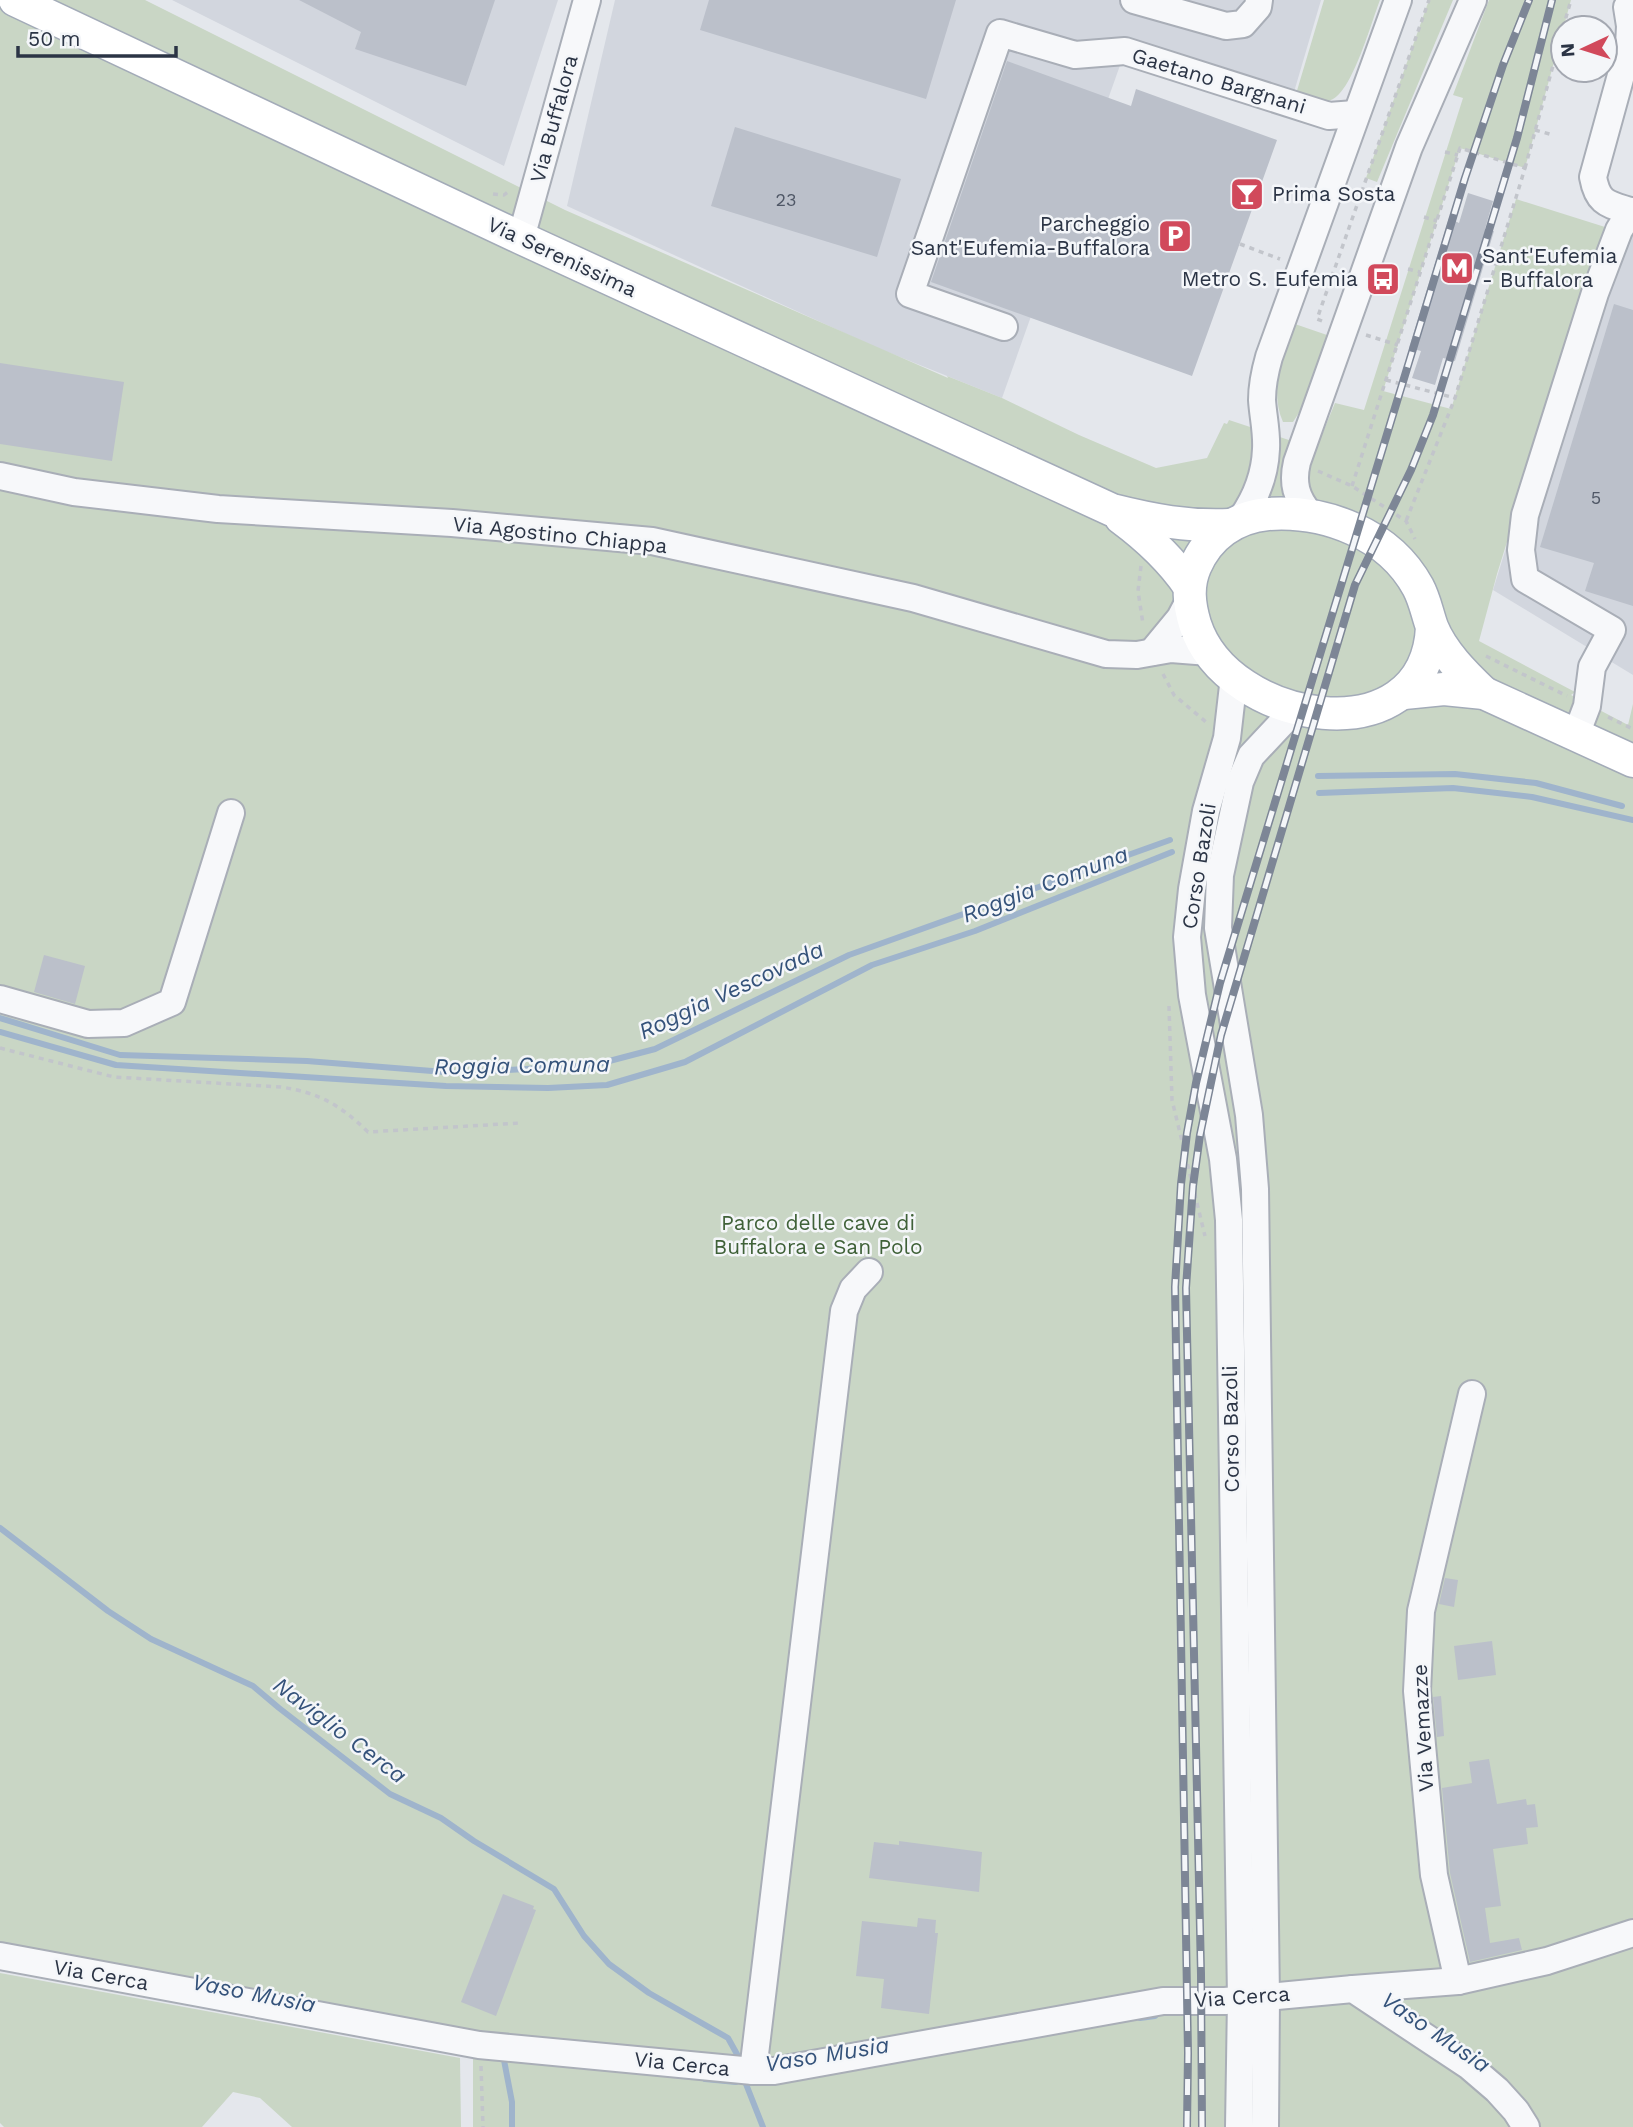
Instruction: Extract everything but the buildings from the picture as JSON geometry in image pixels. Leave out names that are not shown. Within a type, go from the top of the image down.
[{"type":"main road","name":"Via Serenissima","points":[[15,0],[521,238],[1112,510],[1159,522],[1207,526],[1279,513],[1310,514],[1351,527],[1370,538],[1404,567],[1417,585],[1432,627],[1454,662],[1484,693]]},
{"type":"main road","name":"Via Serenissima","points":[[1112,510],[1151,540],[1189,593],[1198,633],[1209,652],[1234,677],[1272,702],[1319,713],[1343,713],[1387,703],[1417,679],[1426,663],[1432,627]]},
{"type":"main road","points":[[1189,593],[1202,552],[1215,537],[1236,522]]},
{"type":"main road","name":"Via Serenissima","points":[[1404,692],[1444,689],[1484,693],[1633,761]]},
{"type":"street","name":"Via Buffalora","points":[[521,238],[587,0]]},
{"type":"street","points":[[1134,0],[1226,26],[1243,24],[1258,7],[1259,0]]},
{"type":"street","points":[[1236,522],[1257,492],[1265,462],[1266,433],[1262,398],[1269,357],[1398,0]]},
{"type":"street","points":[[1310,514],[1303,506],[1294,484],[1297,462],[1409,147],[1473,0]]},
{"type":"street","points":[[1576,735],[1587,706],[1592,667],[1622,633],[1525,579],[1521,550],[1525,515],[1595,293],[1619,230],[1632,211],[1605,203],[1595,193],[1593,177],[1629,46],[1630,26],[1621,4]]},
{"type":"street","name":"Gaetano Bargnani","points":[[1004,327],[910,294],[1000,33],[1075,55],[1125,51],[1329,116],[1355,114]]},
{"type":"street","name":"Via Agostino Chiappa","points":[[0,476],[75,492],[218,509],[452,523],[652,541],[913,598],[1106,654],[1137,655],[1171,649],[1209,652]]},
{"type":"street","points":[[1152,652],[1180,618],[1189,593]]},
{"type":"street","name":"Corso Bazoli","points":[[1234,677],[1227,738],[1206,811],[1192,889],[1187,937],[1192,995],[1223,1159],[1229,1220],[1254,1998],[1265,2127]]},
{"type":"street","name":"Corso Bazoli","points":[[1239,2127],[1254,1998],[1255,1189],[1249,1115],[1218,928],[1220,875],[1240,782],[1251,756],[1295,709]]},
{"type":"street","points":[[0,999],[88,1024],[124,1023],[172,1002],[230,813]]},
{"type":"street","points":[[753,2071],[844,1311],[853,1289],[869,1272]]},
{"type":"street","name":"Via Vemazze","points":[[1458,1981],[1434,1875],[1417,1691],[1421,1611],[1472,1394]]},
{"type":"street","points":[[1353,1989],[1458,1981],[1547,1962],[1633,1933]]},
{"type":"street","name":"Via Cerca","points":[[0,1956],[479,2045],[753,2071],[774,2071],[1163,2001],[1254,1998],[1353,1989]]},
{"type":"street","points":[[1353,1989],[1469,2066],[1497,2090],[1526,2127]]},
{"type":"path","points":[[1406,521],[1455,398],[1549,80]]},
{"type":"path","points":[[1535,130],[1553,135]]},
{"type":"path","points":[[1352,486],[1460,148],[1525,168]]},
{"type":"path","points":[[1445,152],[1458,155]]},
{"type":"path","points":[[1424,217],[1437,221]]},
{"type":"path","points":[[1408,269],[1420,272]]},
{"type":"path","points":[[1386,380],[1455,398]]},
{"type":"path","points":[[1309,467],[1352,486],[1406,521],[1417,543]]},
{"type":"path","points":[[1142,559],[1139,607],[1152,652],[1174,695],[1227,738]]},
{"type":"path","points":[[1484,655],[1633,729]]},
{"type":"path","points":[[1168,1005],[1172,1100],[1205,1238]]},
{"type":"path","points":[[0,1048],[114,1077],[281,1087],[306,1091],[345,1110],[369,1132],[520,1124]]},
{"type":"path","points":[[480,2060],[483,2127]]},
{"type":"shaded area","points":[[172,0],[558,0],[504,166]]},
{"type":"shaded area","points":[[615,0],[1321,0],[1294,92],[1129,40],[1002,398],[875,347],[567,206]]},
{"type":"shaded area","points":[[1605,227],[1633,235],[1633,675],[1493,590]]},
{"type":"green space","name":"Parco delle cave di Buffalora e San Polo","points":[[0,0],[145,0],[565,210],[948,378],[947,376],[1002,398],[1156,468],[1207,458],[1224,423],[1227,424],[1229,420],[1316,449],[1335,403],[1364,410],[1463,98],[1453,95],[1489,0],[1571,0],[1567,14],[1549,14],[1549,80],[1525,168],[1460,148],[1383,391],[1451,409],[1516,199],[1605,227],[1497,574],[1479,641],[1575,692],[1571,695],[1628,725],[1633,704],[1633,2127],[473,2127],[473,2039],[0,1949]]},
{"type":"green space","points":[[1324,0],[1380,0],[1348,83],[1333,99],[1324,102],[1296,94]]},
{"type":"green space","points":[[1429,0],[1453,0],[1377,182],[1366,178]]},
{"type":"green space","points":[[1292,323],[1327,335],[1302,408],[1293,422],[1283,422],[1277,385]]},
{"type":"green space","points":[[0,1973],[460,2058],[461,2127],[292,2127],[260,2098],[233,2092],[202,2127],[4,2127],[0,2123]]},
{"type":"waterway","name":"Roggia Vescovada","points":[[1318,776],[1455,774],[1536,783],[1622,806]]},
{"type":"waterway","name":"Roggia Comuna","points":[[1319,793],[1453,788],[1532,797],[1633,820]]},
{"type":"waterway","name":"Roggia Vescovada","points":[[0,1018],[120,1055],[307,1061],[457,1073],[594,1065],[655,1049],[849,955],[1170,840]]},
{"type":"waterway","name":"Roggia Comuna","points":[[0,1032],[116,1065],[446,1086],[548,1088],[607,1085],[685,1062],[872,965],[975,931],[1172,852]]},
{"type":"waterway","name":"Naviglio Cerca","points":[[0,1528],[108,1611],[151,1639],[253,1686],[390,1794],[441,1818],[554,1889],[584,1936],[609,1964],[649,1993],[728,2038],[738,2056]]},
{"type":"waterway","name":"Vaso Musia","points":[[1140,2018],[1155,2016]]},
{"type":"waterway","name":"Vaso Musia","points":[[503,2055],[512,2102],[512,2127]]},
{"type":"waterway","name":"Vaso Musia","points":[[705,2079],[736,2082]]},
{"type":"waterway","name":"Naviglio Cerca","points":[[744,2079],[763,2127]]},
{"type":"railway","points":[[1187,2127],[1175,1287],[1187,1133],[1220,983],[1465,178],[1503,65],[1529,0]]},
{"type":"railway","points":[[1202,2127],[1186,1288],[1193,1186],[1200,1135],[1221,1035],[1355,585],[1411,470],[1433,415],[1517,138],[1552,0]]},
{"type":"place","name":"Prima Sosta","points":[[1247,194]]},
{"type":"place","name":"Parcheggio Sant'Eufemia-Buffalora","points":[[1175,236]]},
{"type":"place","name":"Sant'Eufemia - Buffalora","points":[[1457,268]]},
{"type":"place","name":"Metro S. Eufemia","points":[[1383,279]]}]
